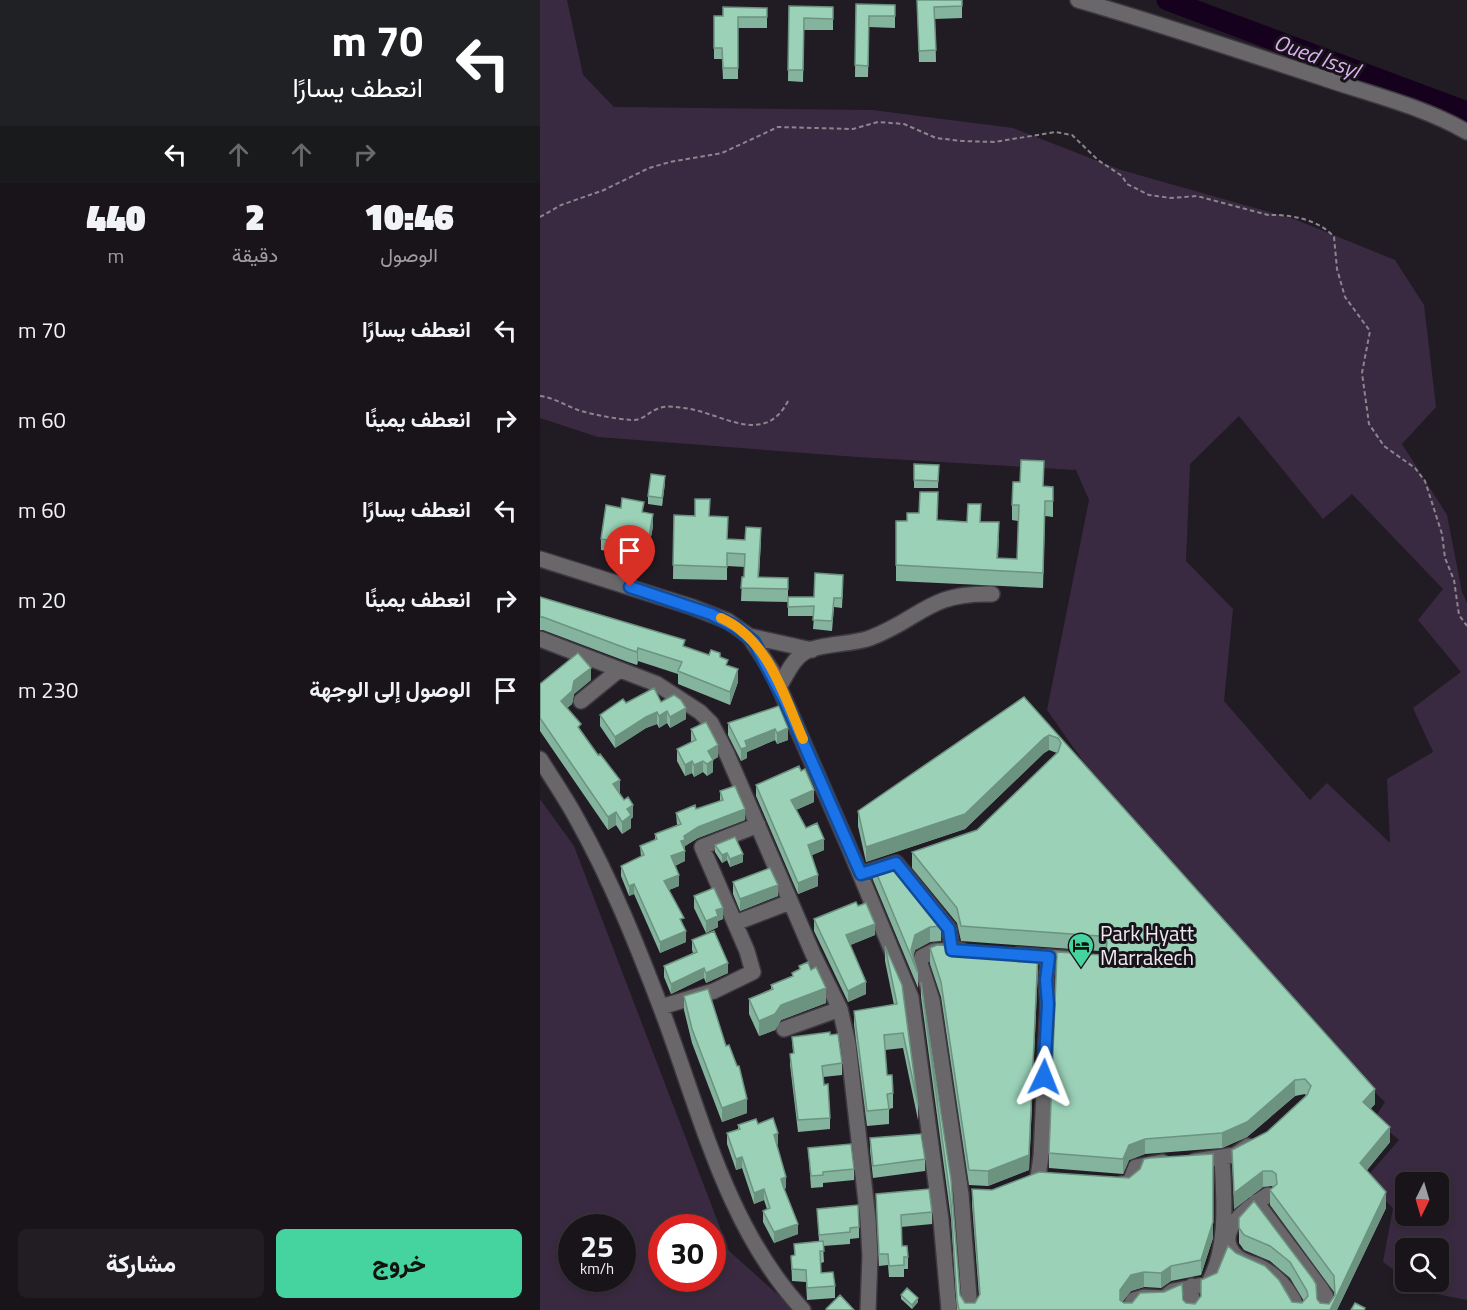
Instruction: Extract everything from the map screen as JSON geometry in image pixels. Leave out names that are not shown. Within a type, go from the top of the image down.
[{"type":"street","points":[[1078,0],[1171,26],[1437,117],[1467,132]]},
{"type":"street","points":[[540,559],[692,607],[728,621],[749,636],[763,654],[861,874],[895,954],[913,1006],[941,1220],[949,1310]]},
{"type":"street","points":[[779,687],[796,660],[812,650],[870,638],[944,599],[961,594],[992,594]]},
{"type":"street","points":[[749,636],[812,650]]},
{"type":"street","points":[[540,639],[657,684],[695,707],[711,723],[741,783],[790,902],[840,1009],[848,1044],[868,1219],[870,1256],[866,1310]]},
{"type":"street","points":[[787,643],[796,660]]},
{"type":"street","points":[[581,701],[619,670]]},
{"type":"street","points":[[540,759],[578,820],[596,856],[661,1007],[728,1192],[773,1274],[803,1310]]},
{"type":"street","points":[[661,1007],[714,991],[753,972],[735,922],[702,848],[758,825]]},
{"type":"street","points":[[861,874],[901,861],[949,929],[952,950]]},
{"type":"street","points":[[735,922],[790,902]]},
{"type":"street","points":[[970,1310],[961,1194],[932,1000],[920,963],[922,957],[934,951],[973,951]]},
{"type":"street","points":[[1006,954],[1088,960]]},
{"type":"street","points":[[1038,1178],[1041,1156],[1048,1004],[1046,980],[1049,957]]},
{"type":"street","points":[[784,1029],[840,1009]]},
{"type":"street","points":[[1104,1182],[1126,1184],[1134,1176],[1136,1167],[1146,1163],[1179,1162],[1235,1155],[1257,1140]]},
{"type":"street","points":[[1128,1310],[1134,1300],[1144,1297],[1166,1304],[1173,1291],[1208,1284],[1219,1258],[1224,1195],[1222,1158]]},
{"type":"street","points":[[961,1194],[980,1195]]},
{"type":"street","points":[[1298,1310],[1281,1282],[1259,1266],[1239,1259],[1234,1255],[1228,1241],[1236,1218],[1267,1194],[1326,1297],[1325,1310]]},
{"type":"street","points":[[1191,1310],[1192,1286]]},
{"type":"path","points":[[540,217],[561,205],[604,190],[649,168],[722,153],[778,127],[853,129],[878,122],[904,124],[936,138],[953,141],[995,142],[1055,132],[1072,135],[1098,160],[1122,176],[1127,184],[1149,195],[1171,198],[1197,196],[1268,215],[1278,214],[1318,224],[1334,237],[1345,297],[1370,331],[1362,380],[1369,424],[1383,446],[1415,468],[1425,481],[1442,534],[1445,558],[1454,580],[1460,615],[1467,626]]},
{"type":"path","points":[[540,396],[584,411],[624,419],[643,418],[665,407],[695,410],[734,424],[744,425],[772,420],[784,409],[789,399]]},
{"type":"shaded area","points":[[540,0],[567,0],[583,75],[614,107],[872,110],[1013,128],[1121,170],[1294,219],[1395,260],[1424,305],[1436,407],[1402,444],[1447,515],[1462,592],[1467,603],[1467,1300],[1426,1292],[1449,1292],[1449,1238],[1395,1238],[1395,1271],[1383,1262],[1393,1208],[1364,1180],[1399,1140],[1374,1119],[1385,1102],[1344,1063],[1085,764],[1047,710],[1089,500],[1076,470],[857,457],[598,437],[540,418]],"holes":[[[1239,416],[1323,519],[1352,494],[1443,589],[1418,620],[1461,672],[1413,708],[1433,752],[1387,779],[1390,843],[1327,783],[1310,800],[1224,701],[1233,609],[1186,561],[1190,464]]]},
{"type":"shaded area","points":[[540,799],[574,846],[715,1214],[648,1214],[648,1292],[726,1292],[726,1243],[729,1251],[795,1310],[540,1310]]},
{"type":"building","points":[[917,0],[962,0],[962,6],[934,7],[936,50],[919,51]]},
{"type":"building","points":[[856,4],[895,5],[895,16],[869,16],[868,66],[855,65]]},
{"type":"building","points":[[789,6],[833,7],[833,19],[804,18],[803,70],[788,70]]},
{"type":"building","points":[[723,7],[767,8],[767,17],[738,17],[738,68],[723,68],[722,48],[714,48],[714,16],[723,16]]},
{"type":"building","points":[[1021,460],[1044,461],[1043,486],[1053,487],[1053,501],[1045,501],[1043,573],[896,565],[896,521],[907,521],[907,513],[919,513],[920,492],[938,492],[937,520],[967,522],[968,504],[981,504],[980,522],[999,522],[997,558],[1017,559],[1019,505],[1012,505],[1013,482],[1020,482]]},
{"type":"building","points":[[914,464],[939,465],[938,481],[914,480]]},
{"type":"building","points":[[651,474],[665,476],[662,498],[648,496]]},
{"type":"building","points":[[622,498],[644,502],[642,512],[653,514],[648,542],[620,537],[619,542],[601,539],[606,505],[621,508]]},
{"type":"building","points":[[695,499],[710,499],[709,516],[728,517],[727,539],[745,540],[746,527],[761,528],[758,577],[788,578],[788,589],[741,588],[745,554],[727,553],[727,567],[673,565],[674,515],[695,516]]},
{"type":"building","points":[[815,573],[843,575],[842,598],[834,598],[832,621],[813,620],[814,606],[788,607],[788,597],[814,597]]},
{"type":"building","points":[[540,597],[685,640],[683,646],[709,655],[711,650],[720,653],[720,657],[728,660],[726,665],[738,669],[730,692],[678,671],[682,662],[638,648],[637,652],[540,617]]},
{"type":"building","points":[[578,653],[591,668],[574,681],[572,691],[561,701],[581,724],[578,727],[598,755],[600,754],[620,780],[613,784],[624,800],[628,797],[633,805],[627,809],[631,815],[622,822],[616,812],[608,817],[540,718],[540,684]]},
{"type":"building","points":[[654,688],[661,702],[674,695],[686,708],[670,717],[667,711],[659,716],[657,712],[615,737],[600,715],[623,699],[626,703]]},
{"type":"building","name":"Park Hyatt Marrakech","points":[[1024,697],[1375,1089],[1363,1102],[1390,1127],[1360,1163],[1386,1192],[1330,1310],[959,1310],[951,1203],[921,982],[951,1180],[960,1295],[965,1303],[975,1303],[980,1294],[972,1189],[992,1190],[1039,1172],[1129,1178],[1140,1169],[1144,1159],[1213,1154],[1213,1222],[1201,1260],[1171,1266],[1161,1273],[1144,1272],[1131,1275],[1120,1290],[1120,1300],[1124,1303],[1132,1303],[1140,1293],[1164,1292],[1182,1284],[1183,1300],[1186,1303],[1195,1304],[1201,1296],[1201,1280],[1217,1273],[1228,1246],[1236,1253],[1265,1266],[1279,1280],[1292,1302],[1302,1303],[1308,1296],[1307,1291],[1290,1262],[1270,1246],[1244,1235],[1239,1228],[1239,1218],[1254,1201],[1313,1279],[1320,1303],[1329,1304],[1335,1295],[1334,1276],[1270,1190],[1277,1184],[1276,1174],[1272,1171],[1263,1171],[1234,1193],[1232,1150],[1267,1132],[1307,1095],[1311,1086],[1305,1079],[1295,1080],[1247,1122],[1222,1133],[1145,1139],[1129,1145],[1123,1159],[1049,1153],[1057,952],[1102,955],[1106,951],[1107,942],[1099,936],[961,926],[957,908],[912,852],[977,830],[1058,752],[1061,743],[1058,738],[1049,735],[1044,738],[965,814],[866,847],[858,811]]},
{"type":"building","points":[[779,706],[788,728],[777,733],[775,729],[745,741],[747,747],[741,749],[728,723]]},
{"type":"building","points":[[706,722],[718,745],[708,751],[713,760],[707,764],[703,761],[694,765],[692,761],[685,765],[677,749],[696,740],[691,729]]},
{"type":"building","points":[[799,766],[801,771],[805,769],[814,790],[791,800],[806,828],[817,823],[824,839],[808,845],[818,875],[798,883],[756,785]]},
{"type":"building","points":[[735,786],[745,809],[698,827],[684,836],[685,840],[681,841],[685,851],[671,856],[679,875],[664,881],[684,918],[680,919],[686,931],[660,942],[634,884],[629,886],[621,866],[644,855],[640,846],[657,839],[655,834],[681,824],[676,813],[695,805],[696,809],[723,800],[720,791]]},
{"type":"building","points":[[735,837],[743,854],[730,859],[727,853],[722,855],[715,845]]},
{"type":"building","points":[[893,859],[940,918],[941,926],[930,927],[915,935],[911,950],[918,973],[873,865]]},
{"type":"building","points":[[770,868],[778,885],[740,899],[733,882]]},
{"type":"building","points":[[714,888],[723,908],[716,910],[718,916],[706,921],[694,896]]},
{"type":"building","points":[[856,902],[858,906],[866,903],[875,924],[846,935],[866,982],[848,991],[814,919]]},
{"type":"building","points":[[714,931],[728,963],[706,973],[704,968],[671,984],[664,966],[697,952],[692,940]]},
{"type":"building","points":[[937,945],[1038,951],[1029,1155],[988,1171],[969,1170],[941,982],[930,948]]},
{"type":"building","points":[[885,946],[902,985],[918,1105],[903,1033],[884,1035],[887,1075],[892,1075],[893,1093],[887,1094],[889,1109],[867,1111],[854,1011],[897,1004]]},
{"type":"building","points":[[808,962],[811,970],[816,967],[826,988],[781,1005],[775,1014],[759,1021],[749,999],[773,989],[771,985],[793,976],[792,973],[800,969],[799,966]]},
{"type":"building","points":[[708,989],[726,1046],[729,1045],[737,1066],[739,1066],[747,1099],[722,1108],[692,1029],[684,996]]},
{"type":"building","points":[[830,1032],[830,1035],[838,1034],[842,1063],[822,1066],[824,1085],[828,1084],[830,1118],[798,1120],[790,1054],[794,1053],[792,1037]]},
{"type":"building","points":[[773,1118],[778,1133],[774,1135],[786,1177],[781,1179],[798,1224],[774,1232],[763,1211],[770,1208],[764,1189],[754,1193],[742,1157],[736,1159],[727,1133],[740,1129],[738,1125],[756,1119],[758,1124]]},
{"type":"building","points":[[921,1134],[925,1159],[873,1166],[870,1138]]},
{"type":"building","points":[[851,1144],[854,1169],[823,1172],[823,1175],[811,1176],[808,1148]]},
{"type":"building","points":[[929,1189],[932,1212],[901,1215],[902,1246],[907,1246],[908,1257],[904,1257],[904,1265],[889,1266],[888,1254],[879,1254],[876,1194]]},
{"type":"building","points":[[858,1205],[859,1227],[850,1228],[850,1232],[819,1235],[817,1209]]},
{"type":"building","points":[[823,1241],[824,1251],[820,1251],[821,1273],[833,1272],[835,1286],[807,1288],[806,1270],[792,1269],[791,1256],[795,1255],[794,1244]]},
{"type":"building","points":[[907,1288],[918,1298],[912,1305],[901,1295]]},
{"type":"building","points":[[840,1295],[854,1310],[826,1309]]},
{"type":"building","points":[[1355,1303],[1365,1308],[1364,1310],[1351,1310]]},
{"type":"waterway","name":"Oued Issyl","points":[[1167,0],[1467,112]]},
{"type":"slow traffic","points":[[721,618],[749,636],[763,654],[803,739]]},
{"type":"place","name":"Park Hyatt Marrakech","points":[[1081,969]]},
{"type":"route","points":[[630,587],[728,621],[754,642],[772,671],[861,874],[896,863],[949,929],[952,950],[1049,957],[1046,980],[1048,1004],[1044,1077]]}]
